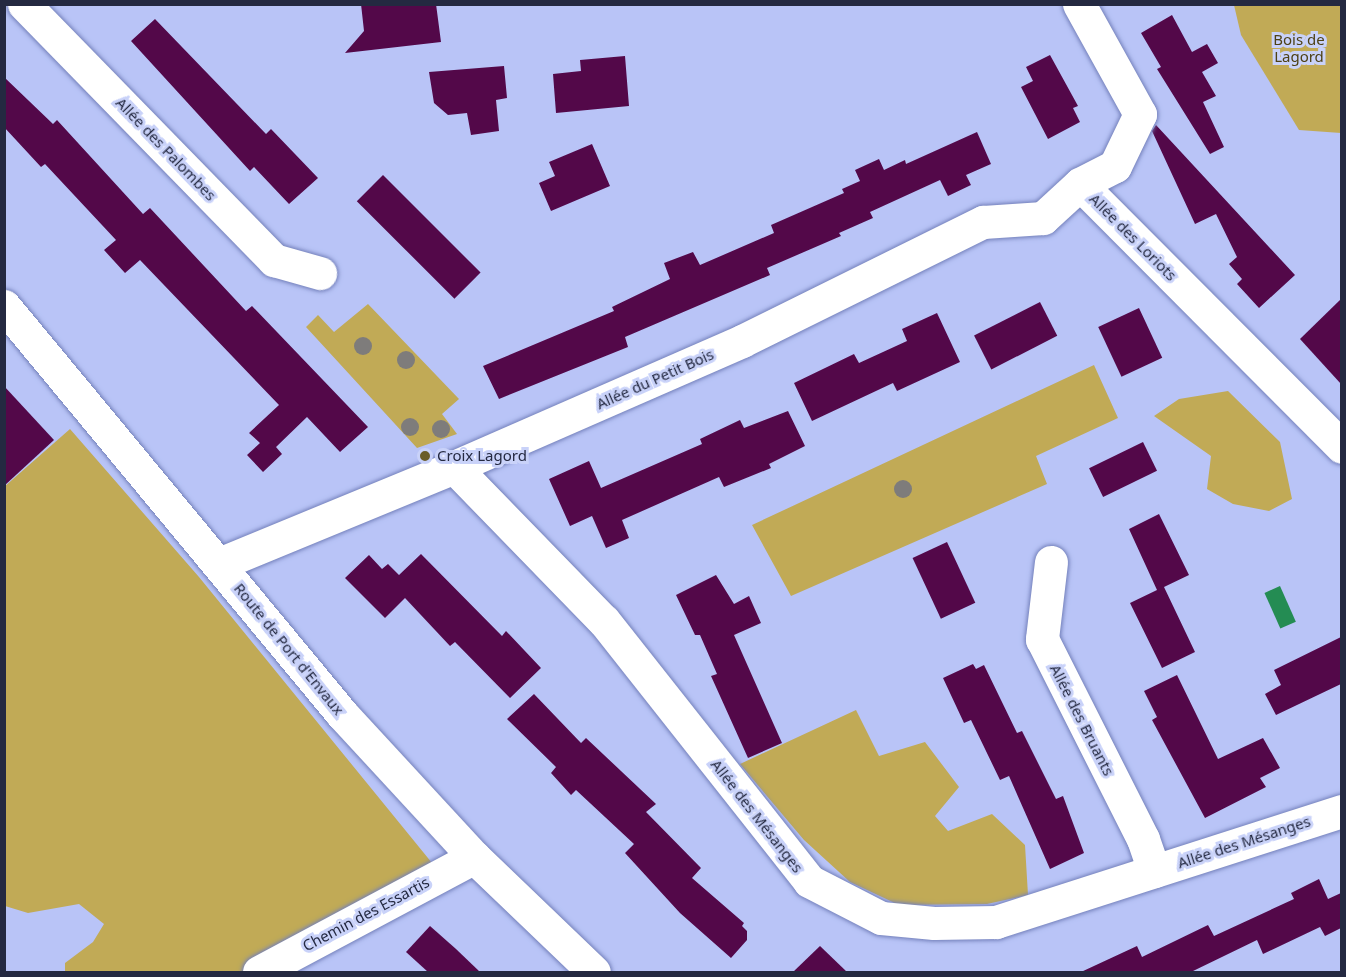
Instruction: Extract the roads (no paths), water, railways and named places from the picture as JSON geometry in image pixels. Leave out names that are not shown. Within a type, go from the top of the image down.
[{"type":"street","name":"Allée des Palombes","points":[[24,4],[274,260],[320,273]]},
{"type":"street","name":"Allée des Loriots","points":[[1079,4],[1140,114],[1114,166],[1080,184],[1341,447]]},
{"type":"street","name":"Allée du Petit Bois","points":[[219,564],[454,467],[741,341],[983,222],[1043,218],[1080,184]]},
{"type":"street","name":"Route de Port d'Envaux","points":[[4,306],[342,714],[474,857],[594,972]]},
{"type":"street","name":"Allée des Mésanges","points":[[454,467],[604,621],[808,881],[881,918],[934,923],[986,922],[1341,811]]},
{"type":"street","name":"Allée des Bruants","points":[[1051,562],[1042,639],[1143,839],[1154,871]]},
{"type":"street","name":"Chemin des Essartis","points":[[259,972],[474,857]]},
{"type":"place","name":"Croix Lagord","points":[[425,456]]},
{"type":"park label","name":"Bois de Lagord","points":[[1299,48]]}]
